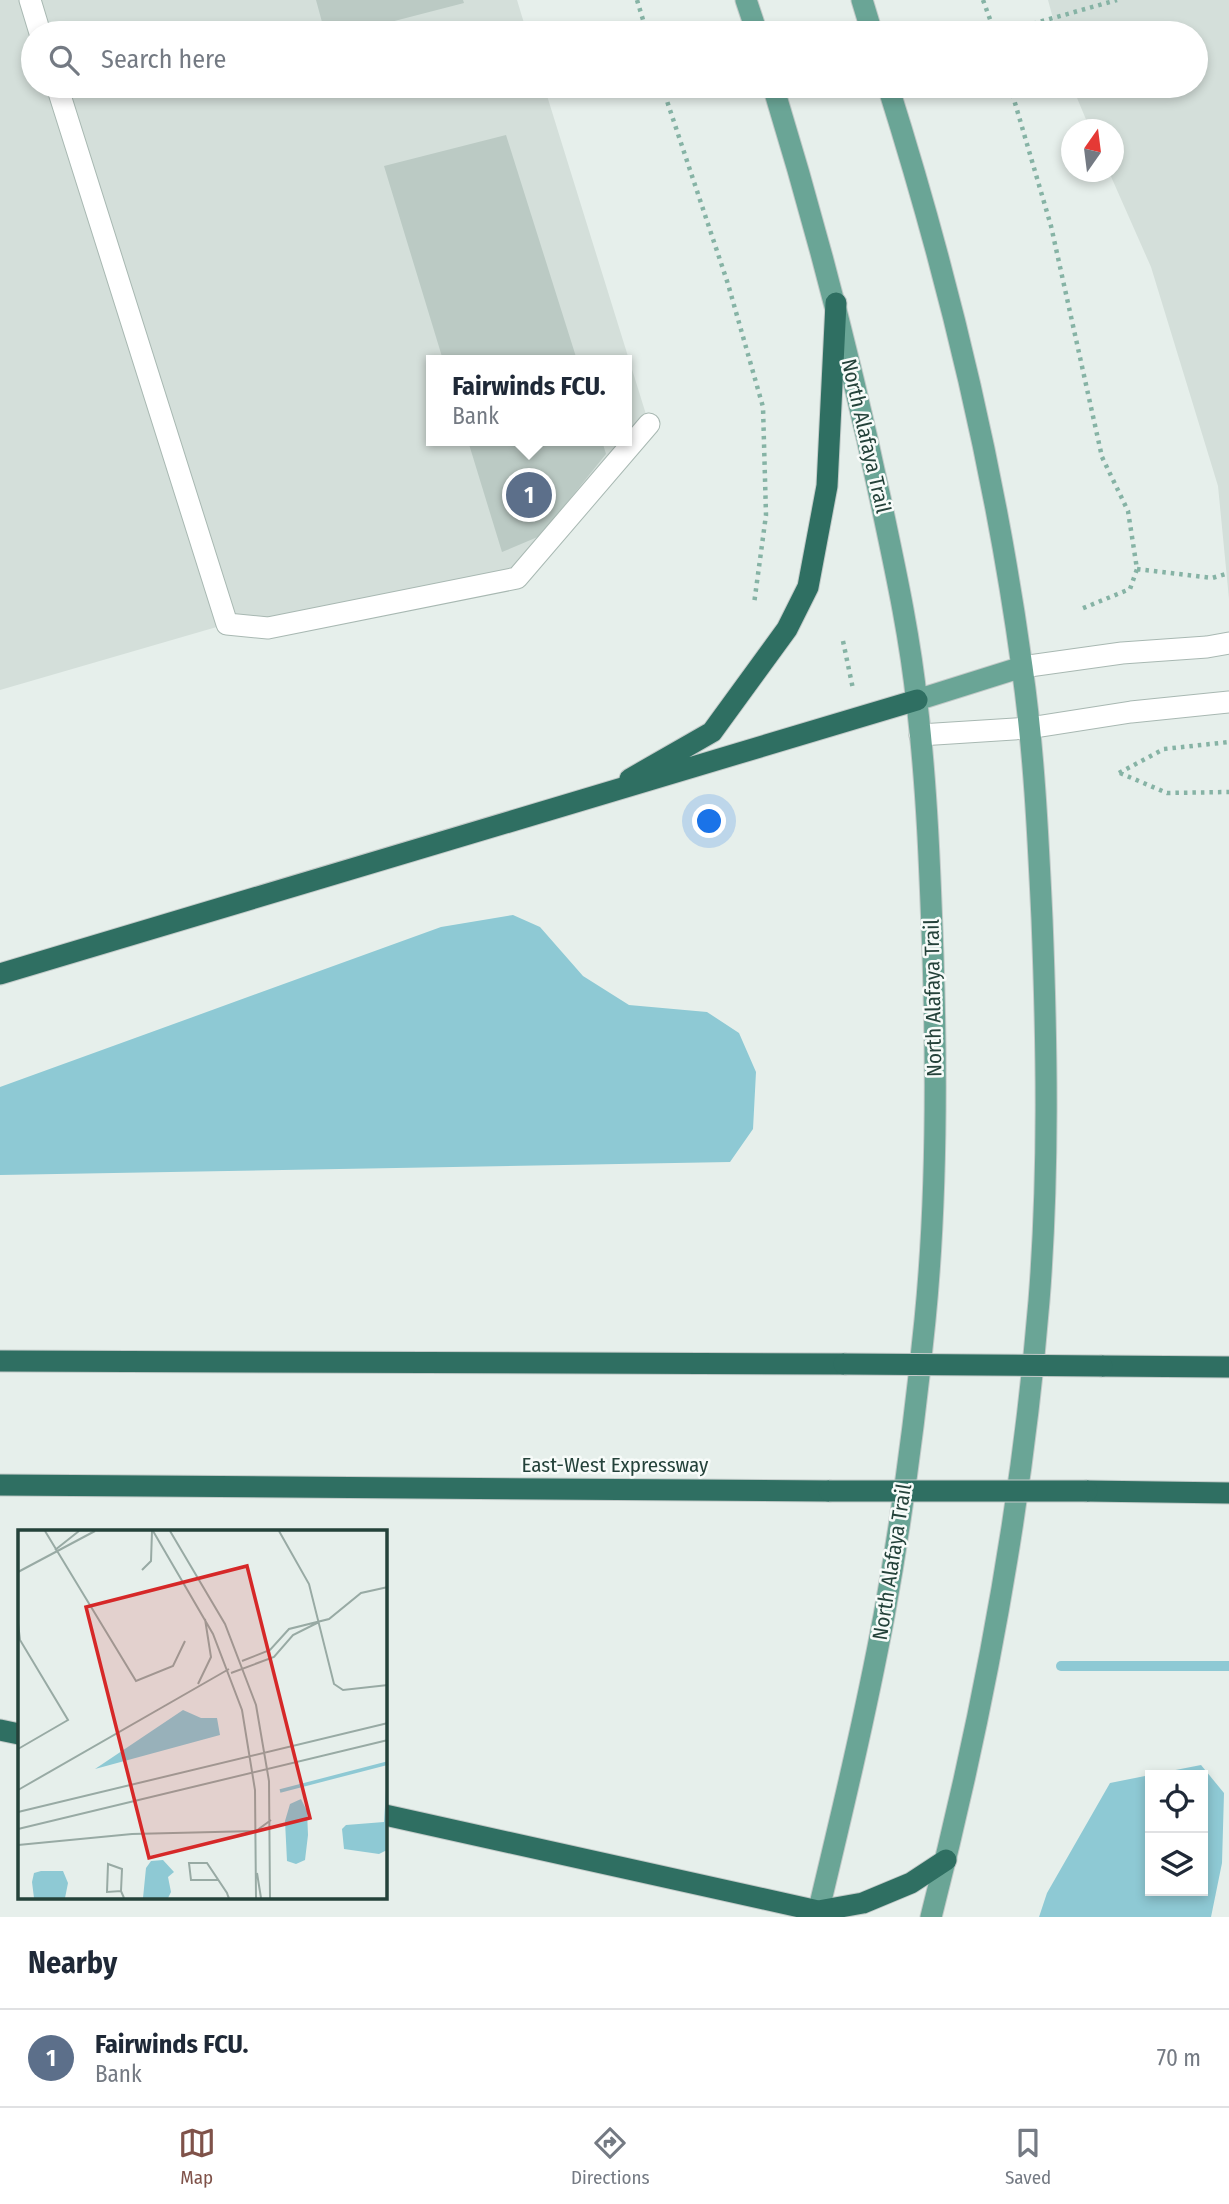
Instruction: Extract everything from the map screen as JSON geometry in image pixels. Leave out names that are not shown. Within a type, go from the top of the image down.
[{"type":"highway","points":[[596,798],[712,732],[787,629],[808,587],[827,486],[836,303]]},
{"type":"highway","points":[[0,974],[917,701]]},
{"type":"highway","points":[[0,1361],[1229,1367]]},
{"type":"highway","name":"East-West Expressway","points":[[0,1485],[1229,1493]]},
{"type":"highway","points":[[0,1730],[18,1734]]},
{"type":"highway","points":[[387,1815],[818,1914],[863,1903],[911,1883],[946,1860]]},
{"type":"main road","points":[[746,0],[753,21]]},
{"type":"main road","points":[[862,0],[868,21]]},
{"type":"main road","name":"North Alafaya Trail","points":[[777,98],[836,303],[893,560],[917,701],[931,886],[935,1023],[934,1159],[925,1316],[909,1458],[884,1615],[818,1914]]},
{"type":"main road","points":[[892,98],[933,233],[968,374],[997,511],[1029,728],[1046,1010],[1046,1148],[1039,1298],[1026,1433],[1003,1583],[978,1717],[931,1917]]},
{"type":"main road","points":[[917,701],[1022,667]]},
{"type":"street","points":[[30,0],[36,21]]},
{"type":"street","points":[[61,98],[227,624],[268,628],[517,578],[630,446]]},
{"type":"street","points":[[632,444],[649,424]]},
{"type":"street","points":[[1022,667],[1122,653],[1229,643]]},
{"type":"street","points":[[920,735],[1029,728],[1131,712],[1229,702]]},
{"type":"path","points":[[637,0],[643,21]]},
{"type":"path","points":[[983,0],[992,21]]},
{"type":"path","points":[[1041,21],[1117,0]]},
{"type":"path","points":[[666,98],[729,284],[763,407],[766,515],[754,604]]},
{"type":"path","points":[[1014,98],[1051,226],[1102,457],[1128,511],[1137,569],[1130,589],[1081,609]]},
{"type":"path","points":[[1137,569],[1212,578],[1229,573]]},
{"type":"path","points":[[843,641],[853,690]]},
{"type":"path","points":[[1229,742],[1164,749],[1119,773],[1167,793],[1229,792]]},
{"type":"shaded area","points":[[0,0],[517,0],[523,21],[21,21],[21,98],[548,98],[628,355],[426,355],[426,446],[630,446],[517,578],[227,624],[0,690]]},
{"type":"shaded area","points":[[1048,0],[1229,0],[1229,599],[1218,486],[1151,267],[1113,182],[1124,182],[1124,119],[1086,119],[1077,98],[1208,98],[1208,21],[1054,21]]},
{"type":"shaded area","points":[[632,369],[649,424],[632,444]]},
{"type":"water","points":[[513,915],[540,927],[583,976],[629,1005],[707,1012],[739,1033],[756,1072],[753,1129],[730,1162],[0,1175],[0,1087],[441,927]]},
{"type":"water","points":[[1201,1765],[1205,1770],[1176,1770]]},
{"type":"water","points":[[1208,1774],[1224,1793],[1222,1863],[1211,1917],[1039,1917],[1047,1893],[1110,1783],[1145,1776],[1145,1896],[1208,1896]]},
{"type":"building","points":[[316,0],[463,0],[464,3],[394,21],[322,21]]},
{"type":"building","points":[[506,135],[575,355],[441,355],[384,166]]},
{"type":"building","points":[[470,446],[604,446],[606,454],[540,536],[502,552]]},
{"type":"waterway","points":[[1061,1666],[1229,1666]]},
{"type":"place","name":"Fairwinds FCU.","points":[[529,495]]}]
